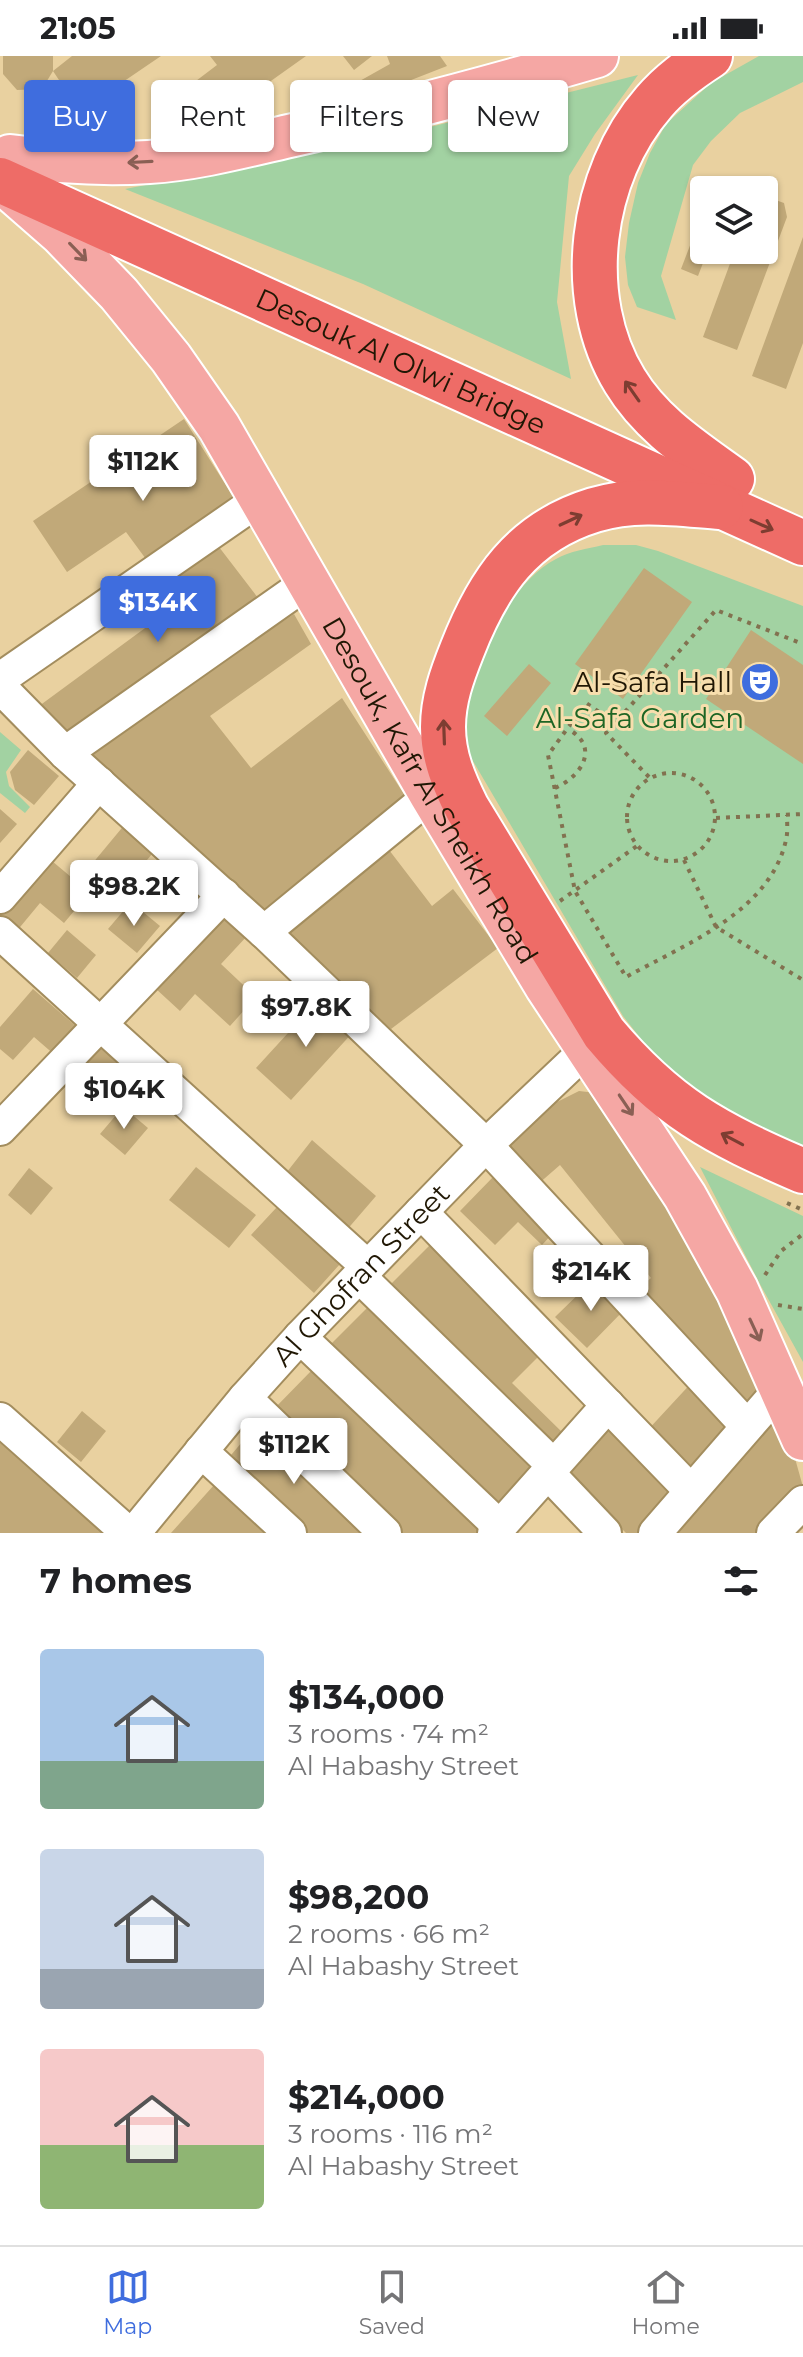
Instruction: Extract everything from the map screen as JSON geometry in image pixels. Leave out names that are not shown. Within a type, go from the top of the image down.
[{"type":"highway","points":[[710,56],[682,75],[654,102],[630,135],[601,208],[594,282],[599,316],[609,350],[625,381],[644,409],[727,493]]},
{"type":"highway","name":"Desouk Al Olwi Bridge","points":[[2,167],[727,493],[803,543]]},
{"type":"highway","name":"Desouk Al Olwi Bridge","points":[[727,493],[803,511]]},
{"type":"highway","points":[[727,493],[618,504],[573,517],[533,541],[486,594],[476,615],[446,698],[444,740],[454,782],[596,1041],[632,1066],[663,1095],[698,1121],[736,1142],[789,1184]]},
{"type":"main road","points":[[2,167],[57,162],[104,164],[199,156],[350,123],[597,56]]},
{"type":"main road","name":"Desouk, Kafr Al Sheikh Road","points":[[2,167],[119,294],[171,358],[219,427],[431,795],[546,986],[596,1041],[737,1290],[803,1439]]},
{"type":"street","points":[[0,679],[260,499]]},
{"type":"street","points":[[65,753],[308,582]]},
{"type":"street","points":[[0,687],[65,753],[264,932],[486,1145],[747,1426]]},
{"type":"street","points":[[0,897],[99,783]]},
{"type":"street","points":[[264,932],[431,795]]},
{"type":"street","points":[[0,1129],[224,895]]},
{"type":"street","points":[[0,933],[364,1272],[551,1469],[605,1533]]},
{"type":"street","name":"Al Ghofran Street","points":[[136,1532],[245,1398],[300,1337],[486,1145],[596,1041]]},
{"type":"street","points":[[421,1212],[691,1491]]},
{"type":"street","points":[[300,1337],[497,1530],[608,1405]]},
{"type":"street","points":[[655,1533],[782,1387]]},
{"type":"street","points":[[245,1398],[385,1533]]},
{"type":"street","points":[[0,1419],[136,1532]]},
{"type":"street","points":[[201,1451],[290,1533]]},
{"type":"street","points":[[773,1533],[803,1502]]},
{"type":"path","points":[[649,777],[606,733],[716,610],[803,644]]},
{"type":"path","points":[[615,723],[586,703],[548,755],[573,893],[626,977],[716,927],[760,890],[775,867],[786,840],[787,815]]},
{"type":"path","points":[[555,788],[574,778],[582,768],[583,748],[578,737],[568,729]]},
{"type":"path","points":[[672,772],[694,778],[711,796],[716,818],[710,841],[693,858],[670,863],[648,856],[631,840],[625,817],[632,794],[649,777],[672,772]]},
{"type":"path","points":[[716,818],[803,814]]},
{"type":"path","points":[[573,893],[637,846]]},
{"type":"path","points":[[684,860],[716,927],[803,980]]},
{"type":"path","points":[[789,1184],[803,1210]]},
{"type":"path","points":[[763,1278],[781,1251],[803,1234]]},
{"type":"path","points":[[773,1309],[770,1303],[803,1309]]},
{"type":"green space","points":[[759,56],[803,56],[803,82],[740,113],[711,141],[693,165],[661,276],[676,320],[637,307],[628,285],[625,257],[638,183],[650,153],[666,124],[711,83]]},
{"type":"green space","points":[[638,75],[569,176],[557,302],[571,379],[363,284],[125,189],[316,152],[432,152],[432,126],[448,122],[448,152],[568,152],[568,92]]},
{"type":"green space","name":"Al-Safa Garden","points":[[603,545],[636,545],[658,551],[803,606],[803,1150],[708,1106],[656,1058],[623,1016],[460,739],[463,716],[479,664],[490,638],[519,590],[556,559]]},
{"type":"green space","points":[[0,732],[21,750],[6,772],[9,786],[30,807],[25,813],[0,793]]},
{"type":"green space","points":[[700,1167],[803,1216],[803,1362],[761,1286]]},
{"type":"building","points":[[3,56],[53,56],[53,71],[48,80],[24,80],[24,90],[17,90],[3,74]]},
{"type":"building","points":[[72,56],[161,56],[126,80],[59,80],[53,71]]},
{"type":"building","points":[[210,56],[306,56],[272,80],[197,80],[217,65]]},
{"type":"building","points":[[343,56],[372,56],[354,70]]},
{"type":"building","points":[[387,56],[440,56],[447,66],[411,80],[361,80],[390,64]]},
{"type":"building","points":[[778,201],[784,203],[787,217],[778,241]]},
{"type":"building","points":[[803,237],[803,343],[786,389],[752,376]]},
{"type":"building","points":[[690,246],[690,264],[703,264],[698,276],[681,269]]},
{"type":"building","points":[[730,264],[769,264],[737,350],[703,337]]},
{"type":"building","points":[[184,419],[241,509],[154,570],[126,532],[67,572],[33,521]]},
{"type":"building","points":[[219,547],[265,607],[68,738],[35,709],[190,595],[175,576]]},
{"type":"building","points":[[644,568],[692,602],[623,699],[575,664]]},
{"type":"building","points":[[294,614],[311,644],[210,716],[251,768],[342,698],[411,805],[266,923],[82,754]]},
{"type":"building","name":"Al-Safa Hall","points":[[751,630],[803,665],[803,764],[706,699]]},
{"type":"building","points":[[529,664],[551,683],[507,736],[484,716]]},
{"type":"building","points":[[28,750],[59,776],[34,805],[15,790],[10,772]]},
{"type":"building","points":[[0,809],[17,824],[0,843]]},
{"type":"building","points":[[126,823],[157,848],[107,908],[90,892],[64,923],[40,903],[11,938],[0,927],[0,906],[46,856],[77,882]]},
{"type":"building","points":[[386,846],[432,906],[453,889],[498,948],[391,1029],[277,933]]},
{"type":"building","points":[[131,902],[160,926],[137,953],[108,929]]},
{"type":"building","points":[[223,912],[248,935],[221,964],[256,997],[230,1026],[195,994],[180,1011],[155,988]]},
{"type":"building","points":[[67,930],[96,955],[77,978],[48,953]]},
{"type":"building","points":[[33,989],[78,1028],[56,1056],[34,1037],[13,1060],[0,1049],[0,1027]]},
{"type":"building","points":[[320,998],[355,1030],[291,1100],[256,1068]]},
{"type":"building","points":[[96,1039],[123,1067],[100,1094],[72,1065]]},
{"type":"building","points":[[579,1091],[605,1094],[770,1381],[745,1415],[634,1292],[651,1278],[560,1165],[537,1185],[502,1147],[553,1104]]},
{"type":"building","points":[[123,1107],[148,1128],[125,1155],[100,1134]]},
{"type":"building","points":[[312,1140],[376,1196],[345,1232],[283,1177]]},
{"type":"building","points":[[196,1167],[256,1215],[229,1248],[169,1200]]},
{"type":"building","points":[[29,1168],[53,1188],[31,1215],[8,1195]]},
{"type":"building","points":[[494,1176],[553,1233],[542,1245],[518,1222],[495,1245],[460,1211]]},
{"type":"building","points":[[277,1207],[340,1264],[314,1293],[251,1235]]},
{"type":"building","points":[[431,1244],[541,1354],[512,1383],[564,1434],[549,1456],[384,1291]]},
{"type":"building","points":[[595,1278],[627,1307],[587,1348],[555,1317]]},
{"type":"building","points":[[373,1302],[541,1464],[499,1511],[329,1346]]},
{"type":"building","points":[[312,1370],[481,1533],[403,1533],[271,1412]]},
{"type":"building","points":[[695,1379],[740,1421],[689,1475],[645,1433]]},
{"type":"building","points":[[779,1401],[803,1487],[762,1533],[664,1533]]},
{"type":"building","points":[[82,1411],[106,1431],[81,1462],[57,1442]]},
{"type":"building","points":[[601,1417],[681,1493],[641,1533],[626,1533],[560,1466]]},
{"type":"building","points":[[259,1422],[378,1533],[305,1533],[226,1461]]},
{"type":"building","points":[[0,1440],[102,1533],[0,1533]]},
{"type":"building","points":[[223,1475],[286,1533],[171,1533]]},
{"type":"place","name":"Al-Safa Hall","points":[[760,682]]}]
